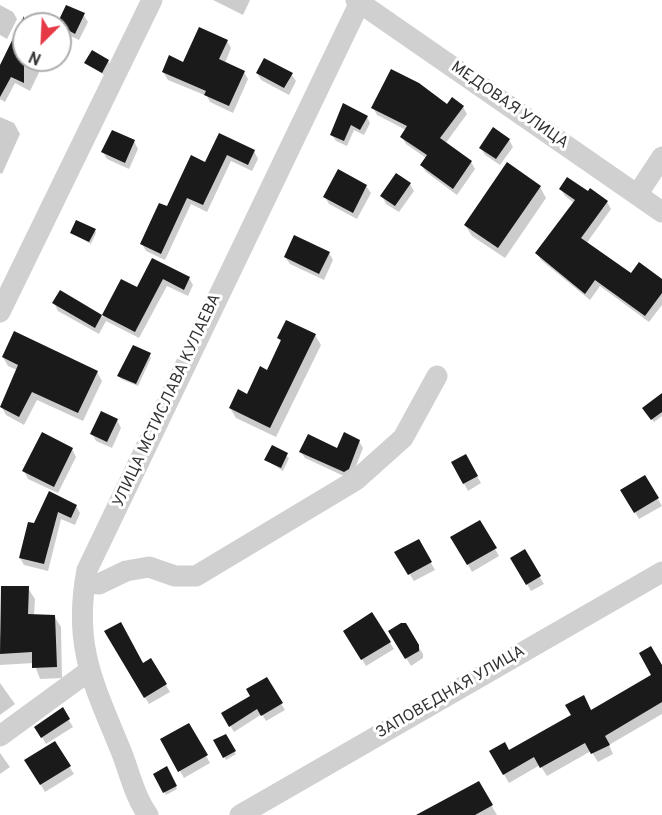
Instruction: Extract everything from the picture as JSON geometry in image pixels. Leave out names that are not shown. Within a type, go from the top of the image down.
[{"type":"street","points":[[0,312],[152,0]]},
{"type":"street","name":"МЕДОВАЯ УЛИЦА","points":[[359,1],[662,212]]},
{"type":"street","name":"УЛИЦА МСТИСЛАВА КУЛАЕВА","points":[[147,815],[89,671],[82,641],[82,597],[87,570],[359,1]]},
{"type":"street","points":[[637,195],[662,157]]},
{"type":"street","points":[[85,583],[99,584],[126,571],[149,567],[175,576],[196,576],[356,480],[403,438],[437,376]]},
{"type":"street","name":"ЗАПОВЕДНАЯ УЛИЦА","points":[[240,815],[662,572]]},
{"type":"street","points":[[0,736],[89,671]]},
{"type":"building","points":[[66,5],[85,13],[75,34],[72,32],[72,12],[63,12]]},
{"type":"building","points":[[199,27],[228,40],[219,59],[245,71],[229,106],[204,95],[206,91],[162,72],[169,55],[183,62]]},
{"type":"building","points":[[12,40],[12,72],[24,72],[24,83],[11,77],[0,97],[0,65]]},
{"type":"building","points":[[92,50],[109,60],[102,73],[84,63]]},
{"type":"building","points":[[264,58],[293,73],[284,88],[256,73]]},
{"type":"building","points":[[391,69],[419,83],[447,104],[452,97],[464,106],[440,138],[472,161],[453,189],[420,165],[427,155],[400,137],[407,126],[371,108]]},
{"type":"building","points":[[343,103],[368,116],[360,130],[351,125],[344,141],[330,135]]},
{"type":"building","points":[[493,127],[510,139],[496,159],[479,148]]},
{"type":"building","points":[[112,130],[135,140],[125,163],[101,152]]},
{"type":"building","points":[[219,133],[255,150],[248,165],[227,155],[203,205],[187,198],[161,254],[140,244],[159,203],[167,206],[191,155],[205,162]]},
{"type":"building","points":[[507,162],[541,186],[498,248],[464,225]]},
{"type":"building","points":[[338,169],[367,185],[353,213],[323,197]]},
{"type":"building","points":[[396,173],[411,183],[395,206],[380,196]]},
{"type":"building","points":[[567,177],[588,191],[590,188],[608,201],[581,238],[631,273],[639,262],[662,279],[662,293],[645,316],[595,280],[585,294],[535,253],[575,200],[559,189]]},
{"type":"building","points":[[76,220],[96,229],[89,242],[70,233]]},
{"type":"building","points":[[294,235],[330,252],[319,274],[284,257]]},
{"type":"building","points":[[152,258],[190,277],[184,290],[163,279],[135,332],[102,315],[121,279],[137,287]]},
{"type":"building","points":[[60,290],[102,315],[95,328],[52,303]]},
{"type":"building","points":[[286,320],[316,334],[270,428],[229,408],[238,389],[247,394],[260,366],[267,370],[281,340],[277,338]]},
{"type":"building","points":[[14,331],[98,371],[78,413],[32,392],[19,417],[0,407],[18,365],[2,357]]},
{"type":"building","points":[[133,345],[151,353],[136,384],[117,376]]},
{"type":"building","points":[[662,393],[662,412],[651,420],[642,408]]},
{"type":"building","points":[[101,411],[118,419],[107,442],[90,434]]},
{"type":"building","points":[[42,432],[73,448],[54,487],[22,471]]},
{"type":"building","points":[[344,432],[360,440],[349,469],[344,472],[299,452],[308,434],[337,448]]},
{"type":"building","points":[[272,445],[288,453],[281,468],[264,460]]},
{"type":"building","points":[[466,454],[478,476],[463,484],[451,462]]},
{"type":"building","points":[[645,475],[659,498],[634,513],[620,490]]},
{"type":"building","points":[[49,491],[77,505],[71,518],[58,512],[44,564],[19,558],[28,522],[34,523]]},
{"type":"building","points":[[480,520],[497,548],[467,565],[450,537]]},
{"type":"building","points":[[419,539],[432,562],[408,575],[394,552]]},
{"type":"building","points":[[525,549],[541,576],[526,585],[510,558]]},
{"type":"building","points":[[1,586],[29,586],[28,614],[55,615],[57,667],[32,668],[32,652],[0,654]]},
{"type":"building","points":[[372,612],[391,642],[361,660],[343,631]]},
{"type":"building","points":[[121,622],[143,663],[151,658],[167,684],[144,698],[104,631]]},
{"type":"building","points":[[401,623],[406,623],[419,645],[419,651],[405,659],[388,631]]},
{"type":"building","points":[[651,646],[662,665],[662,702],[605,736],[610,745],[591,754],[585,743],[540,768],[534,757],[503,775],[489,751],[505,742],[509,750],[571,715],[565,705],[584,695],[591,710],[651,675],[639,653]]},
{"type":"building","points":[[267,677],[283,703],[261,716],[257,709],[229,727],[221,713],[250,696],[246,689]]},
{"type":"building","points":[[63,707],[70,719],[41,738],[34,727]]},
{"type":"building","points":[[189,723],[208,755],[178,772],[160,739]]},
{"type":"building","points":[[226,734],[236,751],[223,758],[213,740]]},
{"type":"building","points":[[55,741],[71,766],[40,785],[24,760]]},
{"type":"building","points":[[167,766],[177,786],[163,793],[153,774]]},
{"type":"building","points":[[479,781],[493,805],[475,815],[416,815]]}]
